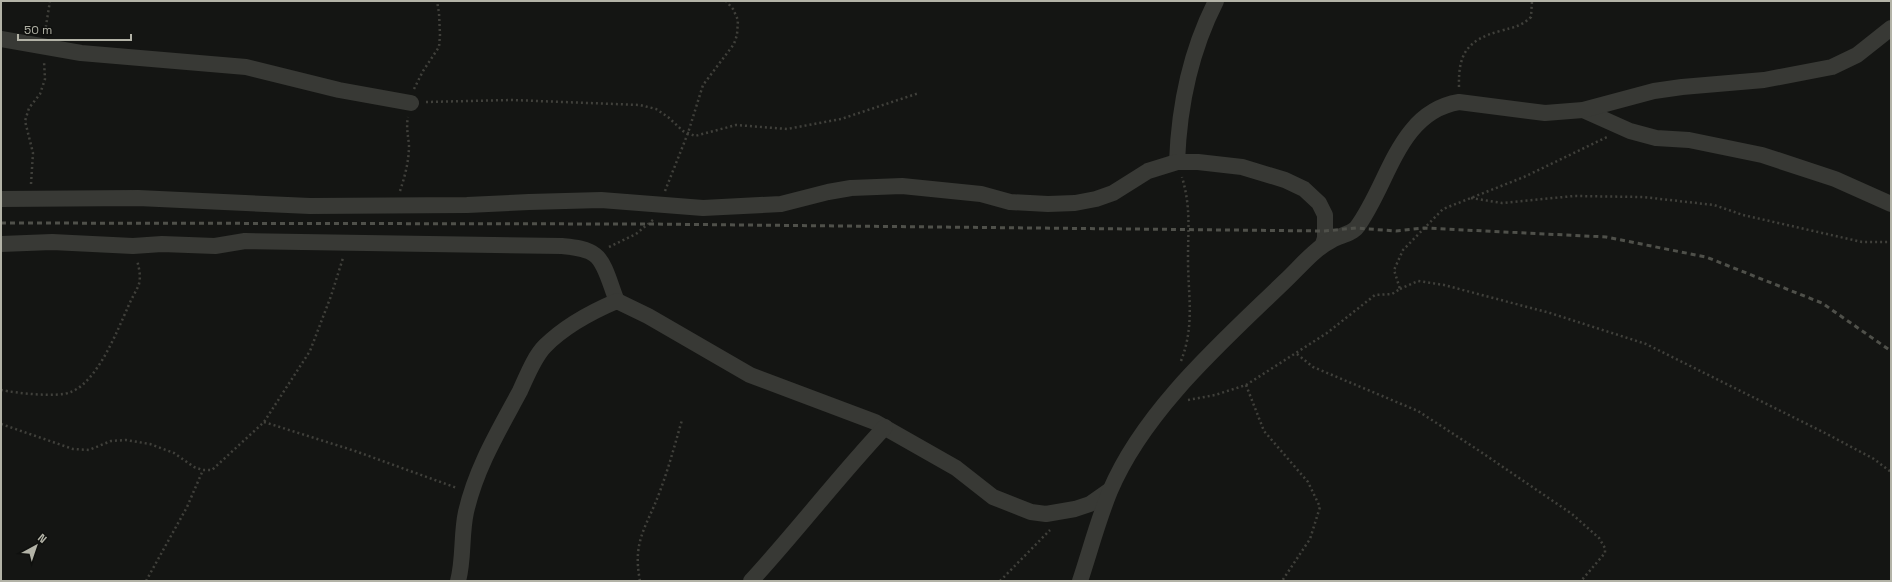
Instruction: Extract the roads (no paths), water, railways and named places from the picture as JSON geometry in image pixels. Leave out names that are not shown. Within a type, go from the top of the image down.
[{"type":"street","points":[[1177,162],[1178,137],[1188,80],[1205,22],[1216,1]]},
{"type":"street","points":[[1080,581],[1110,490],[1138,439],[1164,405],[1206,358],[1323,244],[1356,228],[1376,194],[1400,146],[1417,124],[1432,111],[1449,103],[1459,102],[1545,113],[1583,110],[1654,91],[1682,86],[1764,80],[1832,67],[1857,55],[1891,28]]},
{"type":"street","points":[[1,39],[81,53],[246,66],[339,90],[411,103]]},
{"type":"street","points":[[1583,110],[1630,131],[1656,138],[1689,140],[1762,155],[1835,179],[1891,204]]},
{"type":"street","points":[[1,199],[138,198],[310,206],[467,205],[601,200],[703,208],[781,204],[828,192],[851,188],[902,186],[981,194],[1010,202],[1048,204],[1075,203],[1096,199],[1113,193],[1148,171],[1177,162],[1242,167],[1285,180],[1304,189],[1319,203],[1325,215],[1325,238],[1323,244]]},
{"type":"street","points":[[1,244],[52,242],[133,246],[162,244],[215,246],[246,241],[348,244],[562,246],[580,249],[596,255],[606,270],[617,301],[648,316],[750,375],[876,422],[956,468],[993,497],[1031,512],[1046,514],[1075,509],[1090,504],[1110,490]]},
{"type":"street","points":[[458,581],[465,514],[470,494],[489,447],[544,347],[559,334],[582,318],[617,301]]},
{"type":"street","points":[[751,581],[794,533],[847,468],[885,427]]},
{"type":"railway","points":[[1,223],[648,224],[1324,231],[1356,228],[1396,231],[1424,228],[1606,237],[1706,257],[1822,303],[1891,351]]}]
